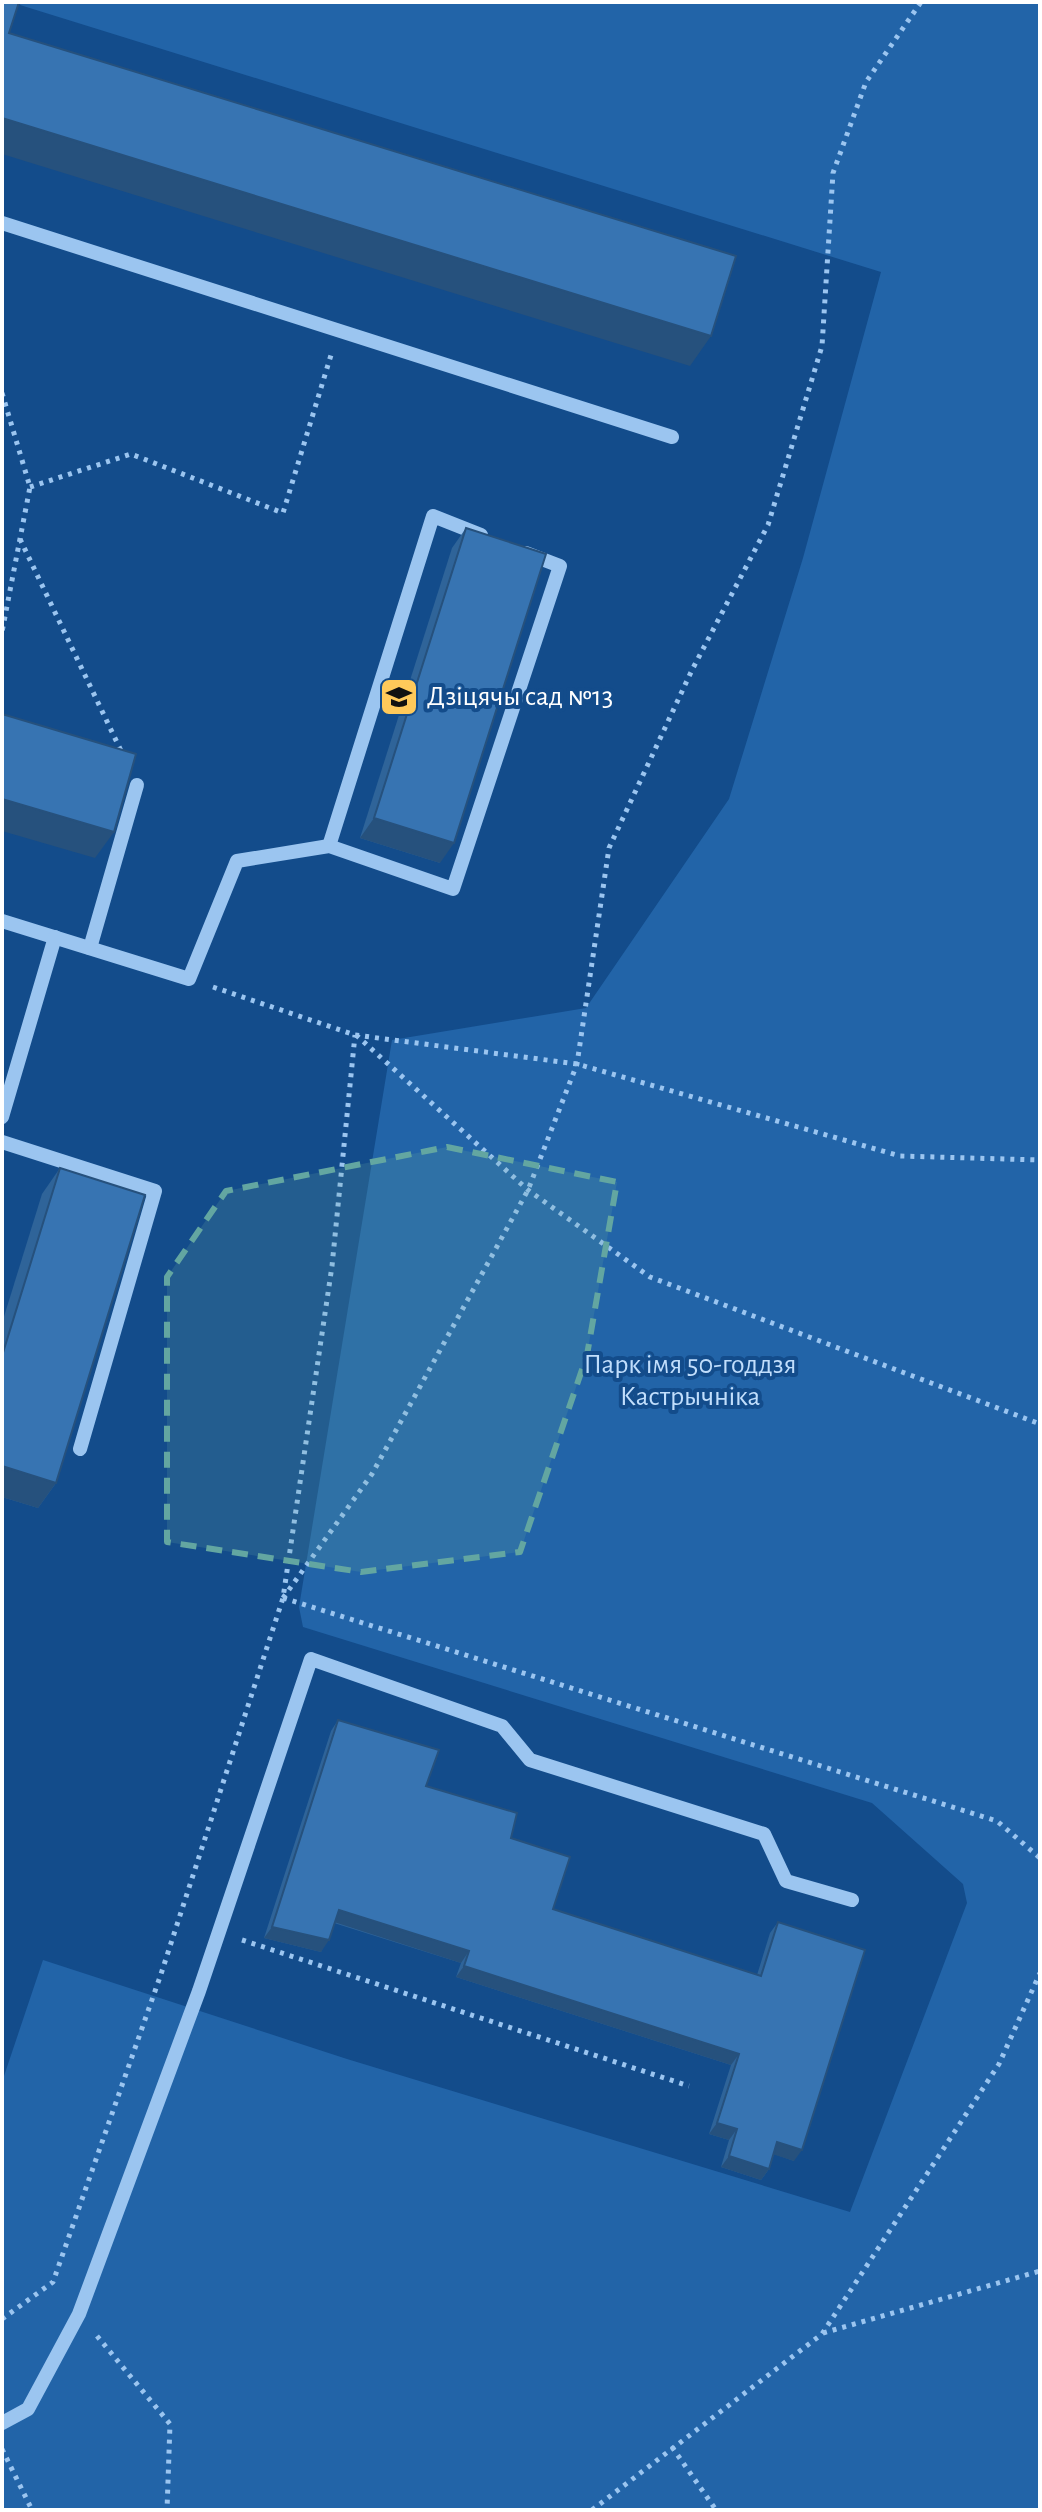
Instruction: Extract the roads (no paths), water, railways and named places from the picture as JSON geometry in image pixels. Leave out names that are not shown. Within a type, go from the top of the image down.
[{"type":"lane","points":[[2,223],[672,437]]},
{"type":"lane","points":[[329,846],[433,516],[490,538]]},
{"type":"lane","points":[[2,921],[189,979],[237,861],[329,846],[453,889],[560,566],[518,549]]},
{"type":"lane","points":[[90,948],[137,785]]},
{"type":"lane","points":[[2,1117],[55,937]]},
{"type":"lane","points":[[2,1142],[155,1191],[80,1449]]},
{"type":"lane","points":[[2,2423],[28,2409],[79,2314],[218,1932],[311,1659],[502,1726],[530,1760],[764,1834],[786,1881],[852,1900]]},
{"type":"place","name":"Дзіцячы сад №13","points":[[399,697]]},
{"type":"park label","name":"Парк імя 50-годдзя Кастрычніка","points":[[690,1381]]}]
